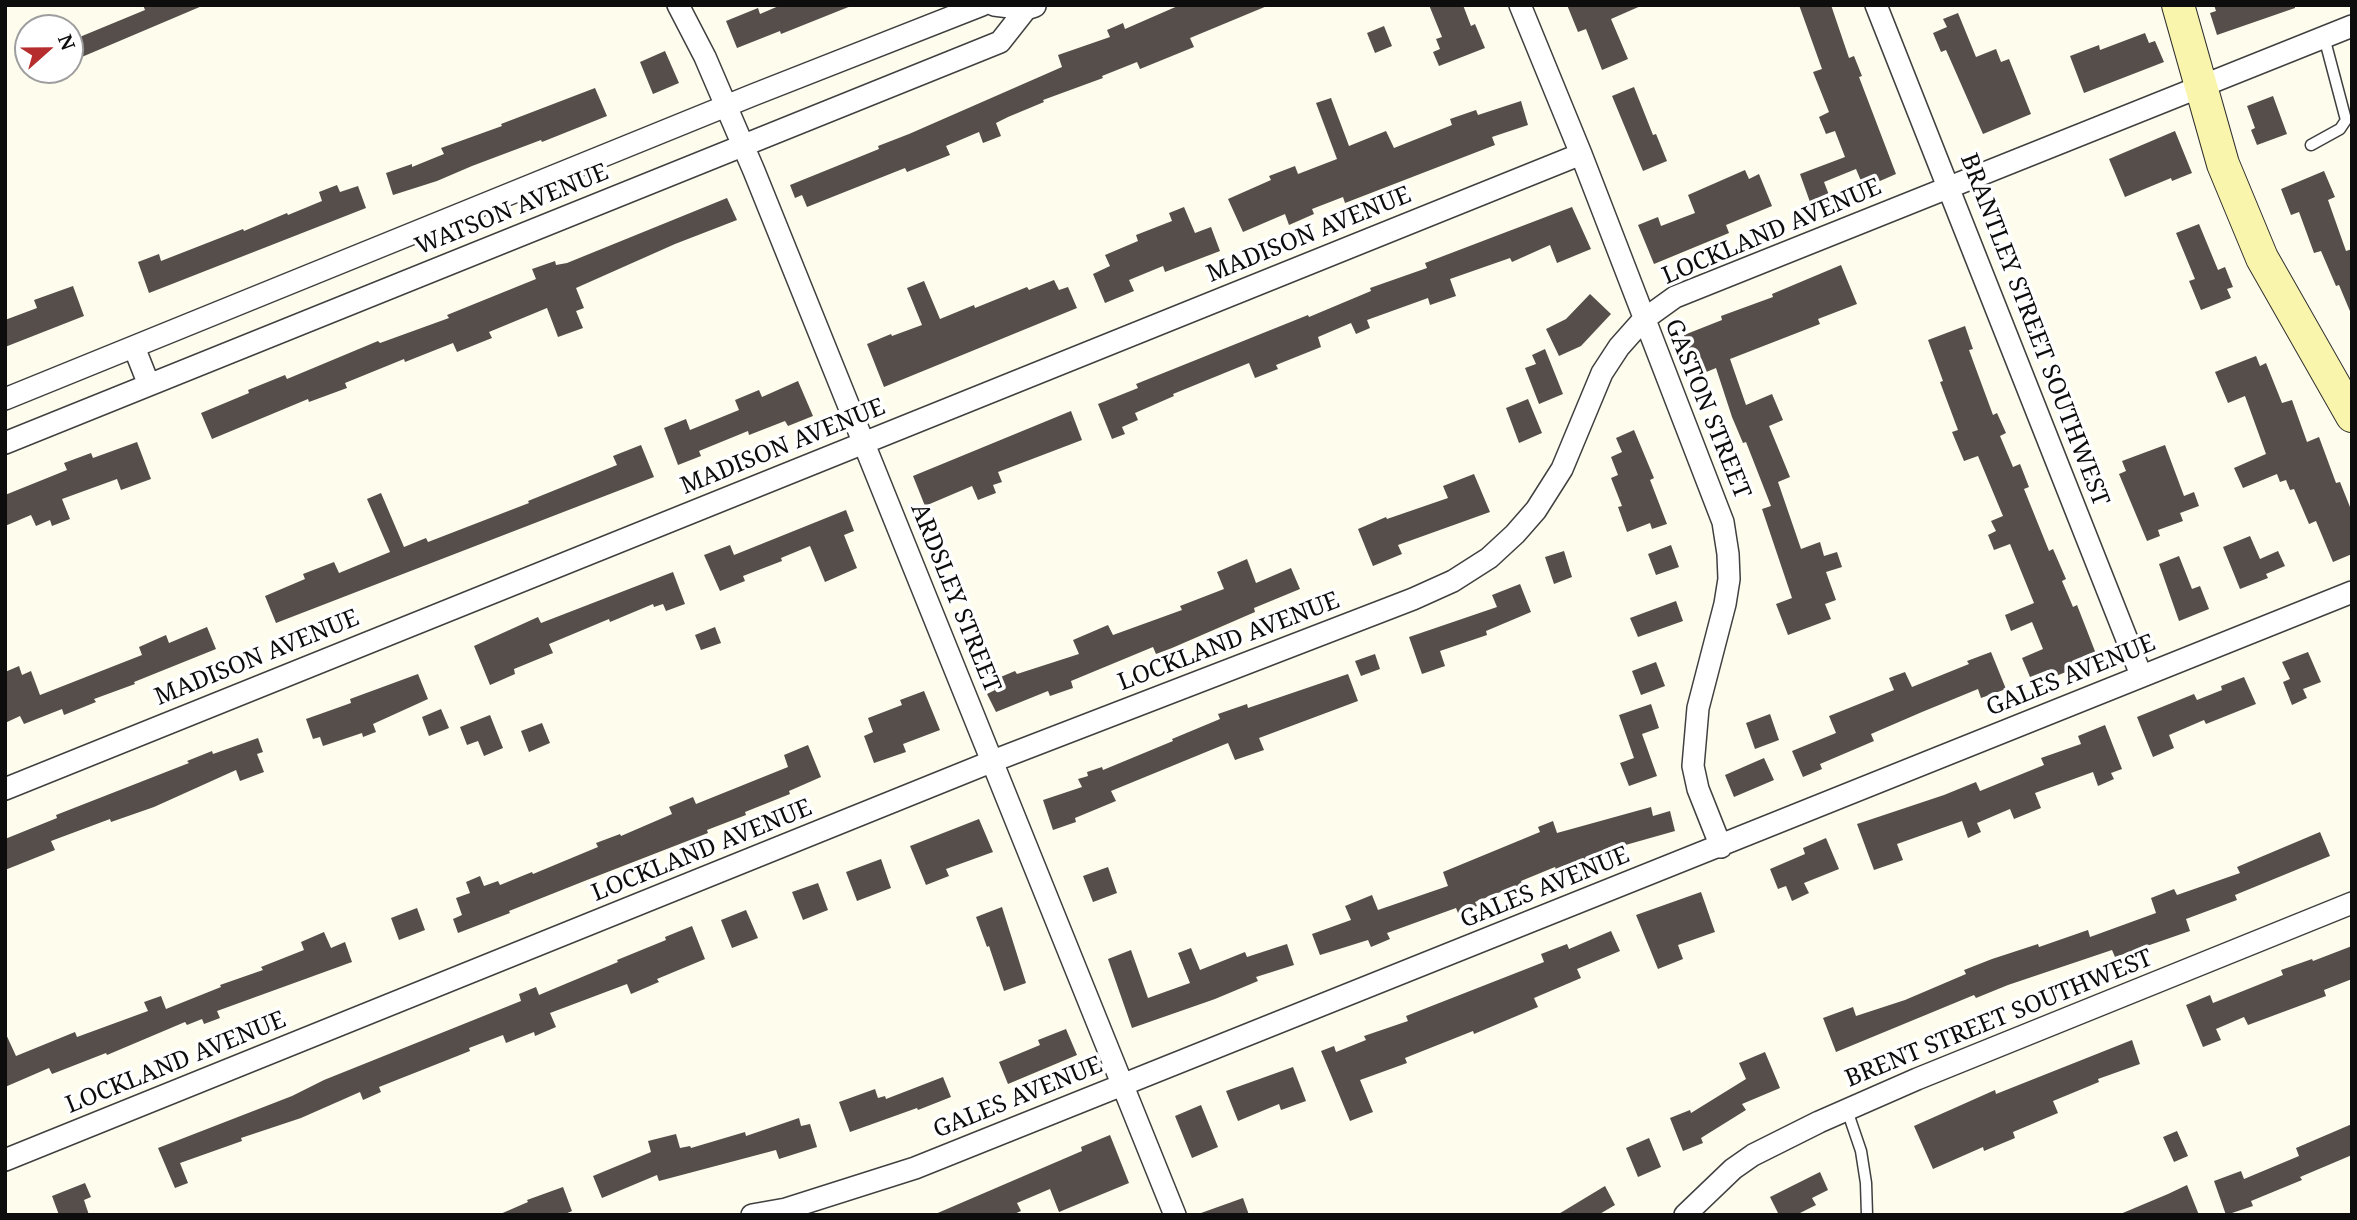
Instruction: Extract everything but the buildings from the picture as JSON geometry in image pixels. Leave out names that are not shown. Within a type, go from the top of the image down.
[{"type":"street","name":"ARDSLEY STREET","points":[[678,5],[694,31],[742,147],[1175,1215]]},
{"type":"street","name":"WATSON AVENUE","points":[[5,399],[982,5]]},
{"type":"street","name":"WATSON AVENUE","points":[[994,5],[1031,7]]},
{"type":"street","name":"GASTON STREET","points":[[1520,5],[1581,154],[1723,522],[1729,579],[1725,604],[1703,683],[1693,753],[1698,789],[1721,847]]},
{"type":"street","name":"BRANTLEY STREET SOUTHWEST","points":[[1876,5],[2141,675]]},
{"type":"street","points":[[2178,5],[2223,164],[2262,258],[2352,416]]},
{"type":"street","name":"WATSON AVENUE","points":[[5,443],[1000,42],[1031,7]]},
{"type":"street","name":"LOCKLAND AVENUE","points":[[5,1160],[993,761],[1413,599],[1453,581],[1480,564],[1515,534],[1536,510],[1562,469],[1602,373],[1619,347],[1643,320],[1675,297],[2352,26]]},
{"type":"street","name":"MADISON AVENUE","points":[[5,789],[1581,154]]},
{"type":"street","points":[[134,346],[149,385]]},
{"type":"street","name":"GALES AVENUE","points":[[752,1215],[787,1212],[915,1168],[2352,592]]},
{"type":"street","name":"BRENT STREET SOUTHWEST","points":[[1685,1215],[1733,1169],[1753,1155],[1847,1110],[1917,1079],[2352,903]]},
{"type":"lane","points":[[2311,145],[2340,129],[2346,120],[2324,37]]},
{"type":"lane","points":[[1847,1110],[1861,1151],[1867,1183],[1867,1215]]}]
